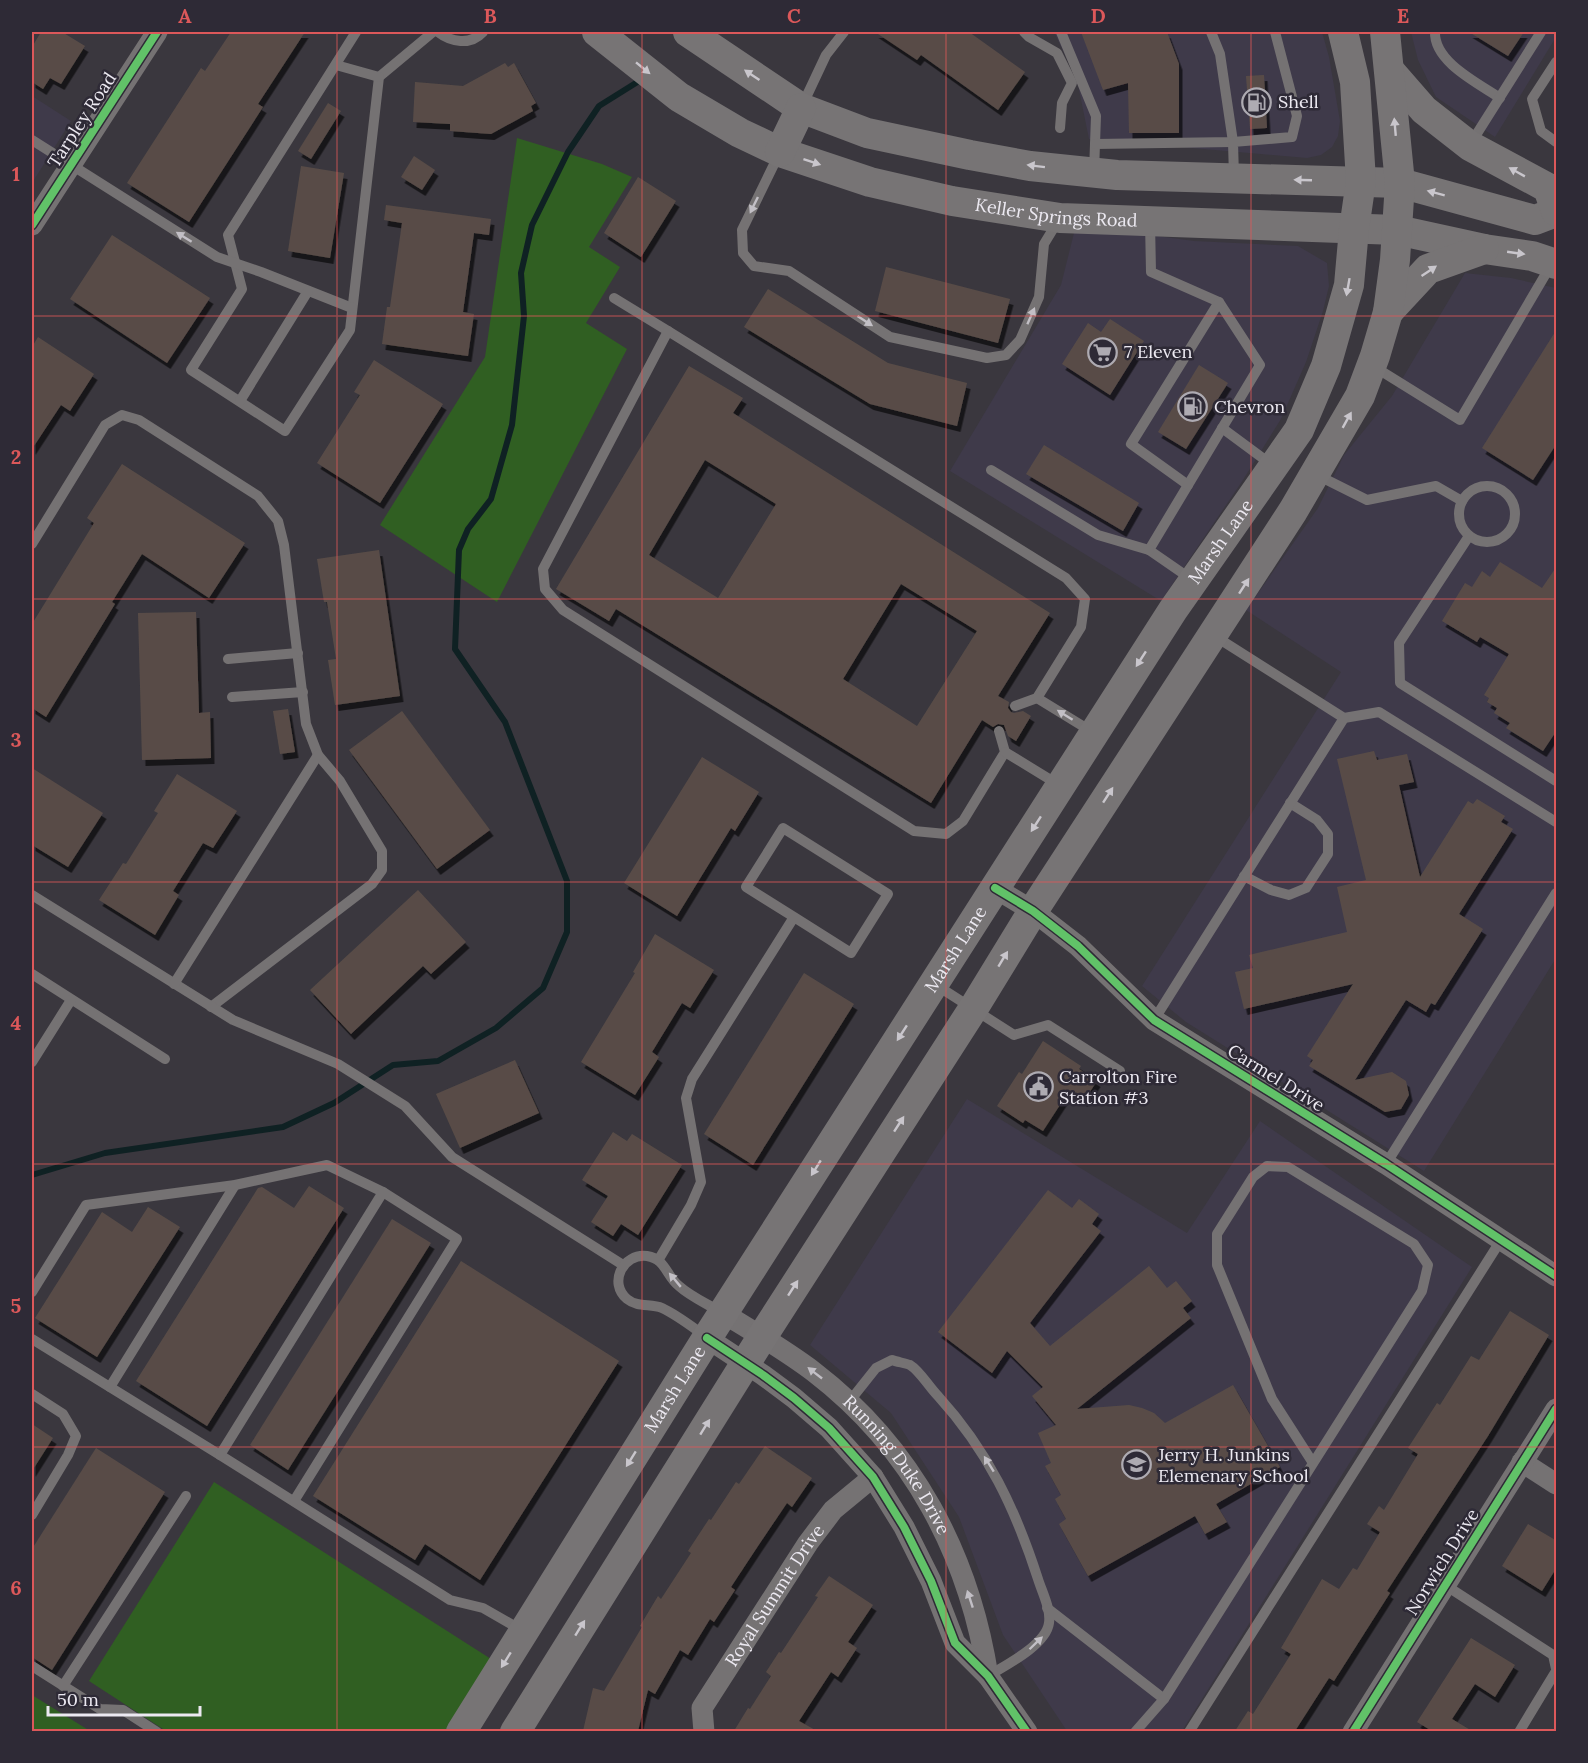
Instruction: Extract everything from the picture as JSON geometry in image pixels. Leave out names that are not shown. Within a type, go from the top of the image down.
[{"type":"main road","name":"Keller Springs Road","points":[[597,32],[679,97],[740,133],[780,152],[880,184],[952,201],[1060,218],[1397,230],[1484,249],[1532,256],[1555,263]]},
{"type":"main road","points":[[688,32],[801,108],[867,133],[1030,166],[1095,158],[1117,175],[1400,183],[1535,220],[1557,211],[1548,188],[1470,146],[1424,110],[1390,71]]},
{"type":"main road","name":"Marsh Lane","points":[[461,1731],[715,1325],[1173,610],[1299,430],[1326,366],[1349,285],[1361,181],[1355,82],[1343,32]]},
{"type":"main road","points":[[515,1731],[745,1363],[973,1009],[1033,911],[1213,635],[1315,473],[1360,396],[1388,312],[1395,260],[1400,183],[1385,32]]},
{"type":"main road","points":[[780,152],[801,108]]},
{"type":"main road","points":[[1388,312],[1428,269],[1484,249]]},
{"type":"street","name":"Tarpley Road","points":[[32,225],[151,34]]},
{"type":"street","name":"Carmel Drive","points":[[995,888],[1033,911],[1078,946],[1154,1020],[1386,1164],[1557,1276]]},
{"type":"street","name":"Running Duke Drive","points":[[715,1325],[762,1337],[815,1373],[849,1402],[908,1468],[933,1510],[957,1559],[982,1634],[988,1676]]},
{"type":"street","name":"Running Duke Drive","points":[[715,1325],[745,1363],[794,1398],[829,1428],[873,1477],[904,1527],[931,1581],[955,1643],[988,1676],[1027,1731]]},
{"type":"street","name":"Norwich Drive","points":[[1353,1731],[1557,1408]]},
{"type":"street","points":[[1522,1462],[1557,1484]]},
{"type":"street","name":"Royal Summit Drive","points":[[704,1731],[702,1708],[808,1543],[833,1510],[873,1477]]},
{"type":"lane","points":[[356,32],[228,235],[242,289],[191,370],[285,431],[350,330],[379,77],[435,32],[448,39],[467,42],[483,32]]},
{"type":"lane","points":[[801,108],[826,55],[844,32]]},
{"type":"lane","points":[[1024,32],[1057,53],[1072,83],[1062,103],[1060,128]]},
{"type":"lane","points":[[1061,32],[1096,116],[1095,158],[1292,137],[1297,116],[1275,32]]},
{"type":"lane","points":[[1211,32],[1220,54],[1233,142],[1234,178]]},
{"type":"lane","points":[[1434,32],[1434,37],[1449,63],[1500,98]]},
{"type":"lane","points":[[1470,146],[1541,32]]},
{"type":"lane","points":[[1557,62],[1532,99],[1541,130],[1557,142]]},
{"type":"lane","points":[[336,65],[379,77]]},
{"type":"lane","points":[[32,140],[217,257],[352,308]]},
{"type":"lane","points":[[780,152],[742,230],[742,253],[754,266],[789,272],[890,338],[987,358],[1006,354],[1020,340],[1039,297],[1044,244],[1060,218]]},
{"type":"lane","points":[[1149,550],[1260,365],[1219,302],[1151,272],[1150,222]]},
{"type":"lane","points":[[1371,365],[1460,420],[1555,263]]},
{"type":"lane","points":[[240,401],[308,291]]},
{"type":"lane","points":[[614,298],[1066,578],[1085,599],[1081,627],[1037,698],[1015,706]]},
{"type":"lane","points":[[1188,485],[1131,444],[1219,302]]},
{"type":"lane","points":[[668,331],[543,569],[545,589],[563,610],[914,831],[946,834],[963,821],[1005,752]]},
{"type":"lane","points":[[33,539],[105,425],[122,415],[139,420],[258,495],[278,521],[284,545],[306,724],[318,755],[340,781],[382,851],[382,870],[372,884],[211,1007]]},
{"type":"lane","points":[[1222,428],[1275,467]]},
{"type":"lane","points":[[991,470],[1098,535],[1149,550],[1193,581]]},
{"type":"lane","points":[[1315,473],[1367,500],[1436,486],[1462,501]]},
{"type":"lane","points":[[1494,486],[1510,497],[1514,505],[1516,513],[1510,531],[1504,537],[1486,542],[1469,536],[1460,520],[1459,510],[1462,501],[1475,488],[1494,486]]},
{"type":"lane","points":[[1469,536],[1399,643],[1400,683],[1557,781]]},
{"type":"lane","points":[[1213,635],[1344,718],[1379,712],[1557,822]]},
{"type":"lane","points":[[228,659],[298,652]]},
{"type":"lane","points":[[232,697],[303,692]]},
{"type":"lane","points":[[1037,698],[1094,733]]},
{"type":"lane","points":[[1154,1020],[1344,718]]},
{"type":"lane","points":[[999,731],[1005,752],[1060,786]]},
{"type":"lane","points":[[174,984],[318,755]]},
{"type":"lane","points":[[1244,876],[1271,890],[1289,895],[1306,888],[1328,854],[1328,834],[1317,820],[1290,803]]},
{"type":"lane","points":[[783,828],[888,894],[851,953],[794,917],[746,887],[783,828]]},
{"type":"lane","points":[[1386,1164],[1557,893]]},
{"type":"lane","points":[[32,895],[233,1020],[338,1064],[405,1106],[452,1157],[623,1264]]},
{"type":"lane","points":[[659,1259],[691,1205],[701,1182],[687,1098],[692,1079],[794,917]]},
{"type":"lane","points":[[32,974],[165,1059]]},
{"type":"lane","points":[[934,984],[1014,1035],[1048,1025],[1120,1071]]},
{"type":"lane","points":[[32,1062],[71,1000]]},
{"type":"lane","points":[[32,1292],[86,1204],[235,1185],[327,1165],[383,1192],[457,1239],[294,1501]]},
{"type":"lane","points":[[1134,1731],[1164,1699],[1422,1291],[1428,1265],[1413,1244],[1288,1167],[1267,1166],[1252,1177],[1217,1234],[1217,1264],[1272,1399],[1313,1463]]},
{"type":"lane","points":[[110,1388],[235,1185]]},
{"type":"lane","points":[[220,1455],[383,1192]]},
{"type":"lane","points":[[1189,1731],[1502,1240]]},
{"type":"lane","points":[[634,1256],[659,1259],[671,1278],[715,1325],[660,1306],[640,1306],[626,1299],[618,1285],[618,1276],[623,1264],[634,1256]]},
{"type":"lane","points":[[32,1339],[450,1600],[483,1608],[524,1631]]},
{"type":"lane","points":[[849,1402],[876,1368],[892,1360],[910,1366],[959,1419],[1008,1497],[1027,1545],[1047,1608],[1049,1623],[1043,1638],[1027,1652],[988,1676]]},
{"type":"lane","points":[[32,1394],[63,1414],[76,1436],[69,1455],[32,1515]]},
{"type":"lane","points":[[63,1686],[186,1496]]},
{"type":"lane","points":[[1445,1585],[1553,1655],[1557,1670],[1519,1731]]},
{"type":"lane","points":[[1047,1608],[1164,1699]]},
{"type":"lane","points":[[32,1666],[100,1708],[123,1710],[157,1731]]},
{"type":"shaded area","points":[[1054,32],[1322,32],[1329,57],[1340,121],[1338,136],[1332,147],[1321,155],[1307,158],[1089,139],[1077,80]]},
{"type":"shaded area","points":[[1411,32],[1556,32],[1556,37],[1495,137],[1436,97],[1418,60]]},
{"type":"shaded area","points":[[32,96],[71,121],[32,183]]},
{"type":"shaded area","points":[[1076,225],[1194,241],[1298,246],[1327,263],[1329,286],[1323,311],[1306,362],[1281,419],[1241,483],[1161,601],[950,471],[1061,285]]},
{"type":"shaded area","points":[[1465,273],[1511,278],[1556,288],[1556,958],[1424,1171],[1186,1022],[1142,986],[1341,672],[1246,610],[1318,508],[1344,455],[1392,396]]},
{"type":"shaded area","name":"Jerry H. Junkins Elemenary School","points":[[967,1099],[1187,1233],[1260,1121],[1472,1267],[1182,1731],[1067,1731],[1003,1635],[959,1517],[891,1413],[810,1345]]},
{"type":"green space","points":[[517,138],[602,164],[632,177],[589,247],[620,267],[586,323],[627,349],[497,602],[380,525],[485,357]]},
{"type":"green space","points":[[214,1482],[491,1659],[446,1731],[166,1731],[89,1681]]},
{"type":"green space","points":[[32,1695],[90,1731],[32,1731]]},
{"type":"building","points":[[41,32],[62,32],[85,46],[61,84],[50,78],[43,89],[32,82],[32,47]]},
{"type":"building","points":[[231,32],[305,32],[258,104],[263,107],[189,222],[127,183],[201,68],[205,71]]},
{"type":"building","points":[[875,32],[969,32],[1025,72],[998,110],[921,55],[917,60]]},
{"type":"building","points":[[1081,32],[1167,32],[1179,64],[1179,133],[1129,133],[1128,83],[1103,90]]},
{"type":"building","points":[[1469,32],[1524,32],[1508,56]]},
{"type":"building","points":[[505,63],[508,67],[514,63],[536,103],[531,106],[533,111],[491,134],[450,131],[450,124],[413,122],[415,82],[463,86]]},
{"type":"building","name":"Shell","points":[[1264,75],[1267,128],[1250,129],[1246,76]]},
{"type":"building","points":[[328,103],[341,111],[311,159],[298,151]]},
{"type":"building","points":[[414,156],[435,170],[422,190],[401,177]]},
{"type":"building","points":[[301,166],[344,173],[330,258],[288,251]]},
{"type":"building","points":[[638,177],[676,201],[641,257],[604,233]]},
{"type":"building","points":[[386,205],[491,219],[489,235],[474,233],[463,312],[474,314],[468,356],[382,344],[387,307],[390,307],[402,223],[384,220]]},
{"type":"building","points":[[112,235],[210,298],[167,363],[70,299]]},
{"type":"building","points":[[886,267],[1010,299],[998,343],[875,311]]},
{"type":"building","points":[[768,289],[888,363],[967,383],[957,426],[870,404],[744,327]]},
{"type":"building","name":"7 Eleven","points":[[1110,319],[1144,341],[1110,395],[1062,364],[1088,323],[1101,332]]},
{"type":"building","points":[[1557,329],[1557,443],[1533,480],[1482,448]]},
{"type":"building","points":[[38,337],[94,374],[70,411],[61,405],[32,449],[32,347]]},
{"type":"building","points":[[374,360],[443,404],[380,503],[317,463],[360,395],[354,392]]},
{"type":"building","name":"Chevron","points":[[1199,365],[1228,383],[1186,449],[1158,432]]},
{"type":"building","points":[[689,366],[743,398],[733,413],[1050,613],[998,696],[1009,702],[1008,708],[1011,712],[1023,711],[1031,716],[1016,741],[1008,736],[1004,725],[998,724],[993,727],[982,720],[931,803],[616,609],[609,621],[556,589]],"holes":[[[705,460],[776,504],[718,598],[649,555]],[[901,584],[977,631],[917,726],[843,679]]]},
{"type":"building","points":[[1044,445],[1139,503],[1123,531],[1026,474]]},
{"type":"building","points":[[122,464],[245,543],[209,598],[142,554],[112,602],[115,604],[46,717],[32,708],[32,624],[94,523],[87,518]]},
{"type":"building","points":[[379,550],[400,696],[335,705],[328,660],[336,659],[317,559]]},
{"type":"building","points":[[1500,562],[1542,588],[1557,566],[1557,730],[1543,751],[1506,728],[1510,723],[1494,713],[1497,708],[1487,702],[1489,698],[1484,695],[1509,654],[1480,637],[1477,642],[1442,621],[1465,583],[1472,587],[1482,571],[1490,577]]},
{"type":"building","points":[[196,612],[199,713],[210,712],[211,758],[142,760],[138,613]]},
{"type":"building","points":[[288,709],[295,752],[280,754],[273,711]]},
{"type":"building","points":[[402,711],[490,830],[437,869],[349,750]]},
{"type":"building","points":[[1374,751],[1377,760],[1407,754],[1414,782],[1399,785],[1420,877],[1468,801],[1473,804],[1477,799],[1505,816],[1501,822],[1513,829],[1459,914],[1483,929],[1435,1005],[1431,1003],[1426,1012],[1406,1000],[1355,1080],[1392,1072],[1406,1081],[1409,1095],[1401,1109],[1385,1112],[1309,1066],[1313,1060],[1307,1056],[1353,984],[1244,1009],[1235,972],[1253,968],[1249,955],[1347,932],[1337,887],[1366,880],[1337,759]]},
{"type":"building","points":[[702,757],[759,792],[735,831],[731,828],[677,916],[624,883]]},
{"type":"building","points":[[32,768],[103,813],[68,867],[32,845]]},
{"type":"building","points":[[177,774],[237,811],[213,848],[203,843],[173,891],[179,895],[155,935],[99,900],[123,863],[126,864],[158,813],[154,811]]},
{"type":"building","points":[[418,890],[466,942],[431,974],[423,966],[351,1034],[310,990]]},
{"type":"building","points":[[655,934],[714,970],[690,1008],[682,1003],[652,1052],[659,1057],[635,1095],[581,1062],[635,973],[633,972]]},
{"type":"building","points":[[804,973],[854,1004],[753,1165],[704,1134]]},
{"type":"building","points":[[1043,1041],[1081,1066],[1079,1069],[1097,1081],[1084,1101],[1069,1091],[1043,1131],[1025,1120],[1023,1123],[997,1106],[1019,1072],[1022,1074]]},
{"type":"building","points":[[515,1060],[539,1113],[460,1148],[436,1094]]},
{"type":"building","points":[[613,1132],[627,1141],[632,1134],[682,1165],[638,1235],[621,1224],[613,1236],[591,1222],[608,1196],[582,1180]]},
{"type":"building","points":[[309,1186],[344,1208],[207,1426],[136,1381],[258,1188],[262,1187],[294,1208]]},
{"type":"building","points":[[1048,1190],[1072,1208],[1079,1199],[1099,1214],[1092,1224],[1101,1231],[1030,1323],[1050,1346],[1149,1266],[1167,1288],[1176,1281],[1192,1301],[1183,1308],[1191,1318],[1077,1409],[1129,1405],[1154,1413],[1165,1423],[1233,1385],[1280,1467],[1216,1504],[1227,1522],[1205,1534],[1195,1516],[1088,1576],[1059,1524],[1066,1519],[1055,1499],[1061,1495],[1045,1466],[1051,1463],[1038,1433],[1056,1425],[1032,1396],[1043,1387],[1007,1351],[992,1373],[938,1332]]},
{"type":"building","points":[[148,1207],[180,1227],[97,1357],[35,1318],[102,1212],[132,1232]]},
{"type":"building","points":[[392,1219],[431,1243],[288,1470],[250,1445]]},
{"type":"building","points":[[461,1261],[619,1361],[480,1580],[425,1544],[415,1560],[313,1496]]},
{"type":"building","points":[[1510,1311],[1549,1335],[1488,1436],[1387,1591],[1390,1593],[1334,1681],[1329,1678],[1295,1731],[1235,1731],[1248,1711],[1253,1714],[1291,1654],[1281,1648],[1322,1579],[1339,1589],[1353,1568],[1357,1570],[1380,1532],[1367,1524],[1379,1506],[1384,1510],[1418,1454],[1408,1448],[1437,1403],[1440,1405],[1471,1356],[1479,1360]]},
{"type":"building","points":[[32,1424],[53,1438],[32,1471]]},
{"type":"building","points":[[765,1446],[812,1478],[792,1507],[787,1503],[731,1587],[735,1590],[714,1622],[710,1619],[688,1655],[680,1650],[655,1694],[648,1690],[638,1731],[583,1731],[593,1688],[604,1691],[658,1596],[661,1599],[691,1553],[688,1551],[709,1519],[711,1520],[736,1482],[739,1484]]},
{"type":"building","points":[[96,1448],[165,1492],[52,1670],[32,1657],[32,1549]]},
{"type":"building","points":[[1528,1524],[1557,1541],[1557,1567],[1542,1591],[1502,1566]]},
{"type":"building","points":[[829,1576],[873,1605],[848,1642],[857,1648],[838,1677],[831,1672],[799,1721],[817,1731],[734,1731],[771,1676],[766,1672],[818,1597],[815,1596]]},
{"type":"building","points":[[1471,1638],[1515,1665],[1495,1697],[1475,1684],[1452,1719],[1472,1731],[1432,1731],[1417,1722]]},
{"type":"waterway","points":[[32,1175],[105,1153],[283,1127],[334,1103],[393,1065],[438,1061],[496,1028],[543,988],[567,932],[567,881],[505,722],[455,649],[459,550],[468,529],[491,499],[512,425],[524,316],[521,273],[532,225],[568,152],[599,106],[639,81]]},
{"type":"cycle path","points":[[32,225],[157,32]]},
{"type":"cycle path","points":[[995,888],[1033,911],[1078,946],[1154,1020],[1386,1164],[1556,1276]]},
{"type":"cycle path","points":[[707,1338],[794,1398],[829,1428],[873,1477],[904,1527],[931,1581],[955,1643],[988,1676],[1027,1732]]},
{"type":"cycle path","points":[[1353,1732],[1556,1409]]},
{"type":"place","name":"Shell","points":[[1257,102]]},
{"type":"place","name":"7 Eleven","points":[[1103,352]]},
{"type":"place","name":"Chevron","points":[[1193,407]]},
{"type":"place","name":"Carrolton Fire Station #3","points":[[1038,1087]]},
{"type":"place","name":"Jerry H. Junkins Elemenary School","points":[[1137,1465]]}]
